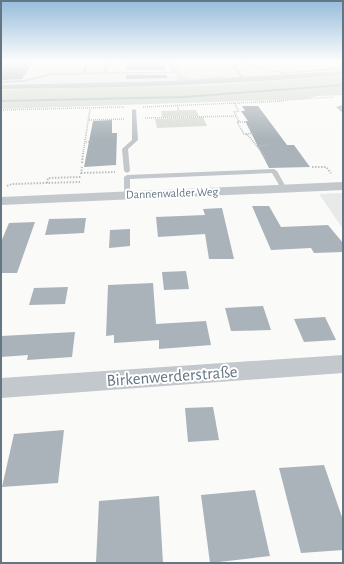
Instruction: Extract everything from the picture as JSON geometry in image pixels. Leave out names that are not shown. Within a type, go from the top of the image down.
[{"type":"street","name":"Dannenwalder Weg","points":[[1,201],[343,186]]},
{"type":"street","name":"Birkenwerderstraße","points":[[1,388],[343,364]]},
{"type":"lane","points":[[343,106],[338,107],[343,112]]},
{"type":"lane","points":[[127,171],[125,149],[135,140],[134,108]]},
{"type":"lane","points":[[127,195],[127,177],[274,171],[284,189]]},
{"type":"path","points":[[1,110],[134,108],[307,100],[337,97]]},
{"type":"path","points":[[234,103],[239,111],[234,112]]},
{"type":"path","points":[[177,105],[179,111]]},
{"type":"path","points":[[82,163],[89,128],[90,109]]},
{"type":"path","points":[[234,112],[242,112]]},
{"type":"path","points":[[234,112],[239,121],[237,122],[244,134],[248,135],[254,146],[260,148],[274,171]]},
{"type":"path","points":[[89,120],[236,116]]},
{"type":"path","points":[[237,122],[246,122]]},
{"type":"path","points":[[244,134],[253,133]]},
{"type":"path","points":[[86,142],[94,141]]},
{"type":"path","points":[[254,146],[268,146]]},
{"type":"path","points":[[80,186],[82,167]]},
{"type":"path","points":[[312,167],[326,167],[331,174]]},
{"type":"path","points":[[81,173],[105,172]]},
{"type":"path","points":[[47,183],[48,178],[81,177]]},
{"type":"path","points":[[1,186],[80,182]]},
{"type":"shaded area","points":[[1,87],[153,87],[1,94]]},
{"type":"shaded area","points":[[116,87],[343,87],[343,95],[317,96],[305,99],[1,109],[1,90]]},
{"type":"shaded area","points":[[196,110],[199,116],[162,117],[161,111]]},
{"type":"shaded area","points":[[203,117],[207,126],[157,128],[155,119]]},
{"type":"shaded area","points":[[343,193],[343,229],[319,194]]},
{"type":"building","points":[[242,106],[258,106],[287,145],[294,145],[310,167],[269,168],[245,121],[248,121],[241,111],[245,111]]},
{"type":"building","points":[[112,120],[112,133],[117,133],[116,165],[84,167],[93,121]]},
{"type":"building","points":[[252,206],[269,206],[281,227],[328,225],[343,243],[343,252],[314,253],[311,248],[271,250]]},
{"type":"building","points":[[222,208],[234,259],[209,259],[205,234],[158,237],[156,217],[205,215],[203,209]]},
{"type":"building","points":[[86,218],[84,233],[45,235],[49,219]]},
{"type":"building","points":[[35,222],[17,273],[1,273],[1,242],[9,223]]},
{"type":"building","points":[[130,229],[130,246],[109,248],[110,230]]},
{"type":"building","points":[[186,271],[189,289],[164,290],[162,272]]},
{"type":"building","points":[[153,283],[156,324],[206,321],[211,345],[159,349],[159,340],[114,343],[114,335],[106,336],[108,285]]},
{"type":"building","points":[[68,287],[65,304],[29,305],[34,288]]},
{"type":"building","points":[[263,306],[271,330],[231,331],[225,308]]},
{"type":"building","points":[[325,317],[336,340],[304,342],[294,319]]},
{"type":"building","points":[[75,332],[72,357],[27,360],[28,355],[1,357],[1,336]]},
{"type":"building","points":[[213,407],[219,440],[188,442],[185,408]]},
{"type":"building","points":[[64,430],[58,483],[2,487],[14,434]]},
{"type":"building","points":[[324,465],[343,520],[343,550],[301,553],[279,468]]},
{"type":"building","points":[[255,490],[270,556],[210,563],[201,495]]},
{"type":"building","points":[[159,496],[163,563],[96,563],[99,501]]},
{"type":"waterway","points":[[1,101],[184,97],[312,87]]}]
